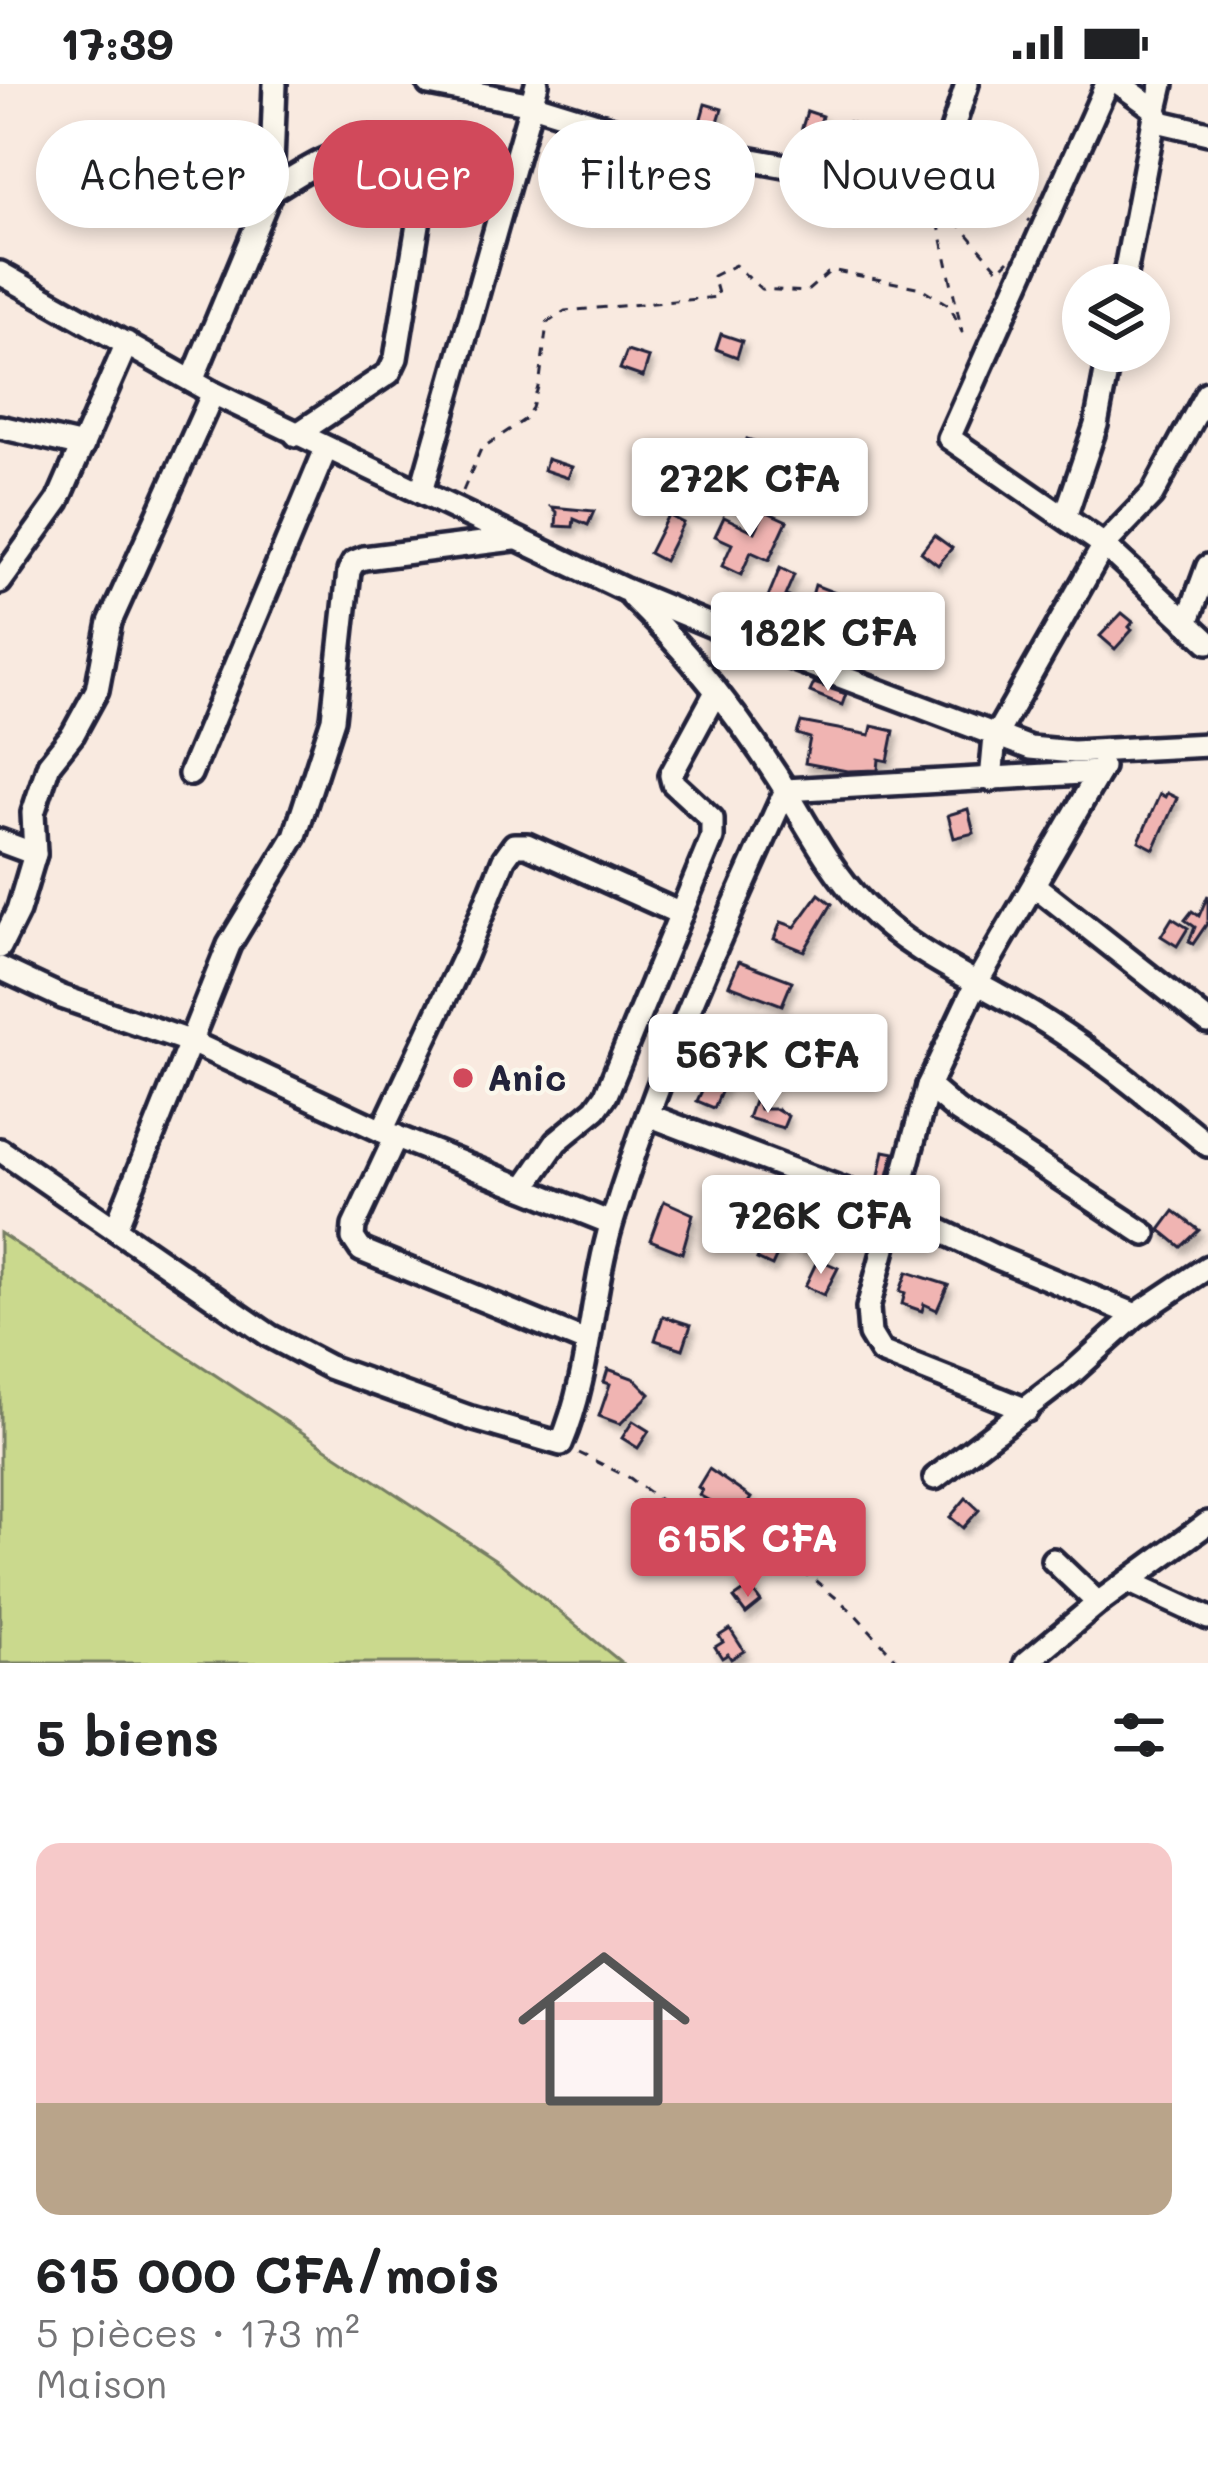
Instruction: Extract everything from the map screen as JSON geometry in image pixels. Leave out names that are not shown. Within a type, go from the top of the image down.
[{"type":"street","points":[[274,120],[275,84]]},
{"type":"street","points":[[429,84],[534,94],[655,142],[779,165]]},
{"type":"street","points":[[955,120],[967,84]]},
{"type":"street","points":[[1107,84],[949,438],[1104,545],[1208,642]]},
{"type":"street","points":[[1120,84],[1156,110],[1161,122],[1208,133]]},
{"type":"street","points":[[1127,264],[1162,84]]},
{"type":"street","points":[[421,492],[534,94]]},
{"type":"street","points":[[289,181],[352,151],[371,155],[388,172],[420,167],[426,176],[408,297],[389,374],[296,435]]},
{"type":"street","points":[[192,381],[256,228]]},
{"type":"street","points":[[0,273],[213,393],[623,589],[995,736],[1052,752],[1208,745]]},
{"type":"street","points":[[0,582],[58,501],[127,343]]},
{"type":"street","points":[[1065,517],[1096,424],[1106,372]]},
{"type":"street","points":[[0,947],[18,911],[35,854],[33,813],[49,764],[98,690],[110,622],[213,393]]},
{"type":"street","points":[[991,780],[995,736],[1104,545],[1152,495],[1208,395]]},
{"type":"street","points":[[0,427],[83,446]]},
{"type":"street","points":[[190,774],[326,449]]},
{"type":"street","points":[[116,1227],[229,945],[295,836],[334,718],[349,571],[354,562],[516,539]]},
{"type":"street","points":[[1187,623],[1208,566]]},
{"type":"street","points":[[623,589],[678,643],[716,692],[863,904],[894,932],[1047,1023],[1208,1145]]},
{"type":"street","points":[[524,1188],[556,1142],[606,1095],[714,829],[712,819],[674,783],[672,767],[716,692]]},
{"type":"street","points":[[1027,1410],[881,1352],[870,1334],[868,1308],[928,1086],[976,984],[1112,750]]},
{"type":"street","points":[[786,790],[1099,772]]},
{"type":"street","points":[[0,1150],[270,1336],[329,1367],[471,1418],[561,1444],[580,1384],[611,1223],[648,1115],[692,999],[786,790]]},
{"type":"street","points":[[0,841],[35,854]]},
{"type":"street","points":[[586,1342],[361,1250],[353,1238],[354,1226],[504,859],[514,845],[527,845],[681,914]]},
{"type":"street","points":[[1034,885],[1208,1022]]},
{"type":"street","points":[[0,968],[62,997],[191,1042],[389,1134],[611,1223]]},
{"type":"street","points":[[655,977],[692,999]]},
{"type":"street","points":[[928,1086],[956,1110],[1145,1234]]},
{"type":"street","points":[[648,1115],[892,1208],[1136,1315]]},
{"type":"street","points":[[935,1478],[1027,1410],[1136,1315],[1208,1267]]},
{"type":"street","points":[[1026,1663],[1097,1603],[1208,1523]]},
{"type":"street","points":[[1053,1560],[1097,1603]]},
{"type":"street","points":[[1128,1581],[1208,1618]]},
{"type":"path","points":[[456,509],[481,449],[524,420],[532,408],[540,380],[543,335],[554,315],[719,297],[713,276],[735,265],[761,289],[776,291],[806,292],[828,273],[836,272],[921,288],[950,306],[962,332],[940,228]]},
{"type":"path","points":[[962,228],[999,270],[1011,258]]},
{"type":"path","points":[[561,1444],[630,1478],[686,1520],[811,1577],[854,1612],[900,1663]]},
{"type":"green space","points":[[0,1233],[499,1562],[622,1663],[0,1663]]},
{"type":"building","points":[[705,104],[722,109],[718,120],[701,120]]},
{"type":"building","points":[[807,111],[822,116],[821,120],[804,120]]},
{"type":"building","points":[[721,334],[742,341],[737,357],[716,349]]},
{"type":"building","points":[[627,351],[649,358],[643,377],[620,369]]},
{"type":"building","points":[[747,439],[784,451],[778,468],[742,456]]},
{"type":"building","points":[[547,459],[572,467],[568,478],[544,470]]},
{"type":"building","points":[[552,507],[594,511],[588,525],[574,519],[573,527],[556,526],[557,512]]},
{"type":"building","points":[[765,511],[787,521],[769,560],[751,552],[741,575],[722,566],[732,544],[715,536],[724,517],[755,532]]},
{"type":"building","points":[[668,515],[683,523],[664,561],[649,553]]},
{"type":"building","points":[[934,535],[952,548],[938,565],[921,552]]},
{"type":"building","points":[[780,568],[794,575],[785,596],[810,603],[815,585],[874,608],[868,622],[848,614],[844,635],[833,633],[831,642],[817,639],[815,643],[791,631],[795,623],[763,609]]},
{"type":"building","points":[[1122,613],[1133,622],[1132,630],[1115,649],[1100,636]]},
{"type":"building","points":[[814,683],[846,694],[842,705],[810,692]]},
{"type":"building","points":[[801,722],[870,735],[872,726],[894,731],[888,761],[879,759],[878,770],[847,771],[805,763],[810,738],[797,734]]},
{"type":"building","points":[[1167,793],[1177,798],[1154,849],[1139,841],[1160,794],[1165,797]]},
{"type":"building","points":[[968,809],[974,833],[954,838],[948,815]]},
{"type":"building","points":[[819,894],[832,904],[804,951],[774,939],[781,922],[795,927]]},
{"type":"building","points":[[1208,895],[1208,922],[1193,944],[1189,942],[1195,927],[1185,920],[1192,911],[1199,916]]},
{"type":"building","points":[[1172,918],[1188,928],[1177,946],[1161,936]]},
{"type":"building","points":[[739,961],[792,981],[782,1005],[729,985]]},
{"type":"building","points":[[732,1027],[747,1033],[714,1108],[697,1101]]},
{"type":"building","points":[[756,1096],[760,1109],[777,1109],[788,1116],[783,1128],[748,1118]]},
{"type":"building","points":[[884,1151],[894,1153],[886,1183],[878,1181]]},
{"type":"building","points":[[664,1201],[693,1214],[682,1253],[650,1240]]},
{"type":"building","points":[[1174,1211],[1199,1230],[1181,1247],[1160,1230]]},
{"type":"building","points":[[773,1223],[819,1237],[811,1252],[784,1240],[772,1266],[757,1259]]},
{"type":"building","points":[[818,1259],[838,1268],[824,1295],[805,1286]]},
{"type":"building","points":[[907,1272],[948,1285],[937,1310],[924,1304],[922,1311],[902,1304],[905,1293],[900,1291]]},
{"type":"building","points":[[663,1316],[691,1325],[683,1349],[655,1340]]},
{"type":"building","points":[[608,1369],[635,1379],[650,1394],[620,1424],[599,1416],[610,1384],[604,1382]]},
{"type":"building","points":[[633,1421],[649,1431],[638,1448],[622,1438]]},
{"type":"building","points":[[709,1469],[751,1498],[739,1517],[699,1495],[698,1487]]},
{"type":"building","points":[[966,1498],[979,1510],[963,1528],[950,1517]]},
{"type":"building","points":[[750,1587],[761,1602],[746,1614],[734,1598]]},
{"type":"building","points":[[730,1629],[744,1651],[731,1659],[728,1654],[722,1658],[715,1647],[723,1642],[719,1636]]},
{"type":"place","name":"Anic","points":[[463,1078]]}]
